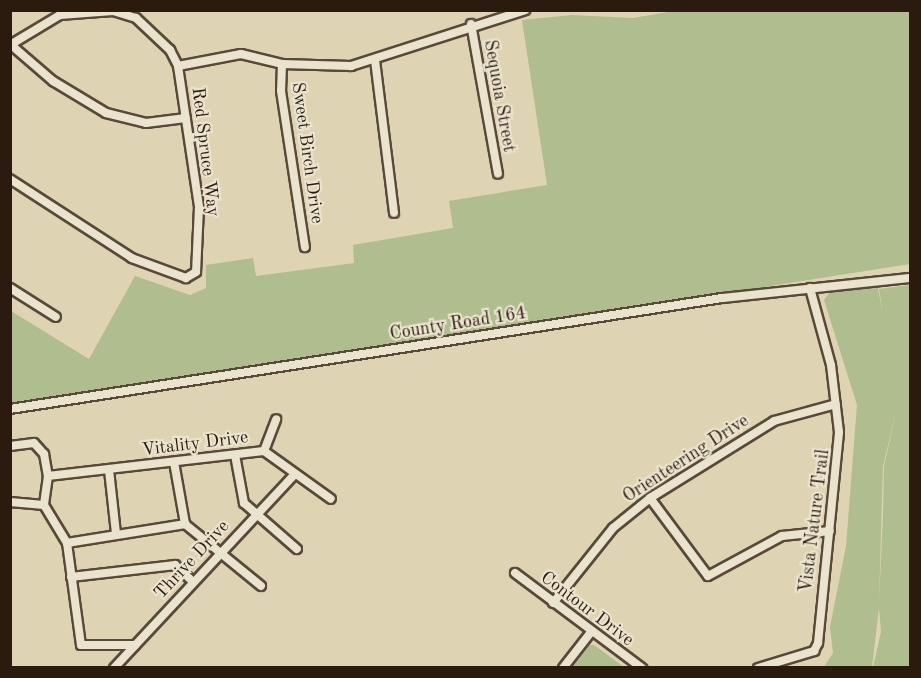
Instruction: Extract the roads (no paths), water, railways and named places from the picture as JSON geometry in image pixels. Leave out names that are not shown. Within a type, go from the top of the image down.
[{"type":"street","points":[[186,118],[146,123],[106,113],[53,81],[11,45],[60,15],[113,11],[156,32],[178,66],[219,55],[325,68],[375,60],[471,24],[525,10]]},
{"type":"street","name":"Sequoia Street","points":[[471,24],[498,174]]},
{"type":"street","points":[[375,60],[394,213]]},
{"type":"street","name":"Sweet Birch Drive","points":[[282,64],[281,92],[305,247]]},
{"type":"street","name":"Red Spruce Way","points":[[10,179],[132,258],[174,275],[193,276],[199,207],[178,66]]},
{"type":"street","name":"County Road 164","points":[[10,409],[810,288],[910,278]]},
{"type":"street","points":[[10,288],[56,317]]},
{"type":"street","name":"Vista Nature Trail","points":[[758,668],[814,651],[839,451],[836,404],[810,288]]},
{"type":"street","name":"Orienteering Drive","points":[[553,603],[613,528],[650,498],[774,421],[836,404]]},
{"type":"street","points":[[264,451],[276,419]]},
{"type":"street","points":[[10,446],[34,443],[44,454],[48,476],[44,505],[67,543],[81,645],[135,645]]},
{"type":"street","name":"Vitality Drive","points":[[48,476],[264,451],[331,499]]},
{"type":"street","points":[[235,455],[244,503],[297,549]]},
{"type":"street","points":[[174,462],[186,524],[221,550],[261,586]]},
{"type":"street","points":[[109,470],[116,533]]},
{"type":"street","name":"Thrive Drive","points":[[114,668],[192,581],[295,474]]},
{"type":"street","points":[[650,498],[708,576],[782,536],[830,531]]},
{"type":"street","points":[[10,502],[44,505]]},
{"type":"street","points":[[67,543],[116,533],[186,524]]},
{"type":"street","points":[[71,577],[175,565],[192,581]]},
{"type":"street","name":"Contour Drive","points":[[515,573],[642,668]]},
{"type":"street","points":[[563,668],[591,632]]}]
